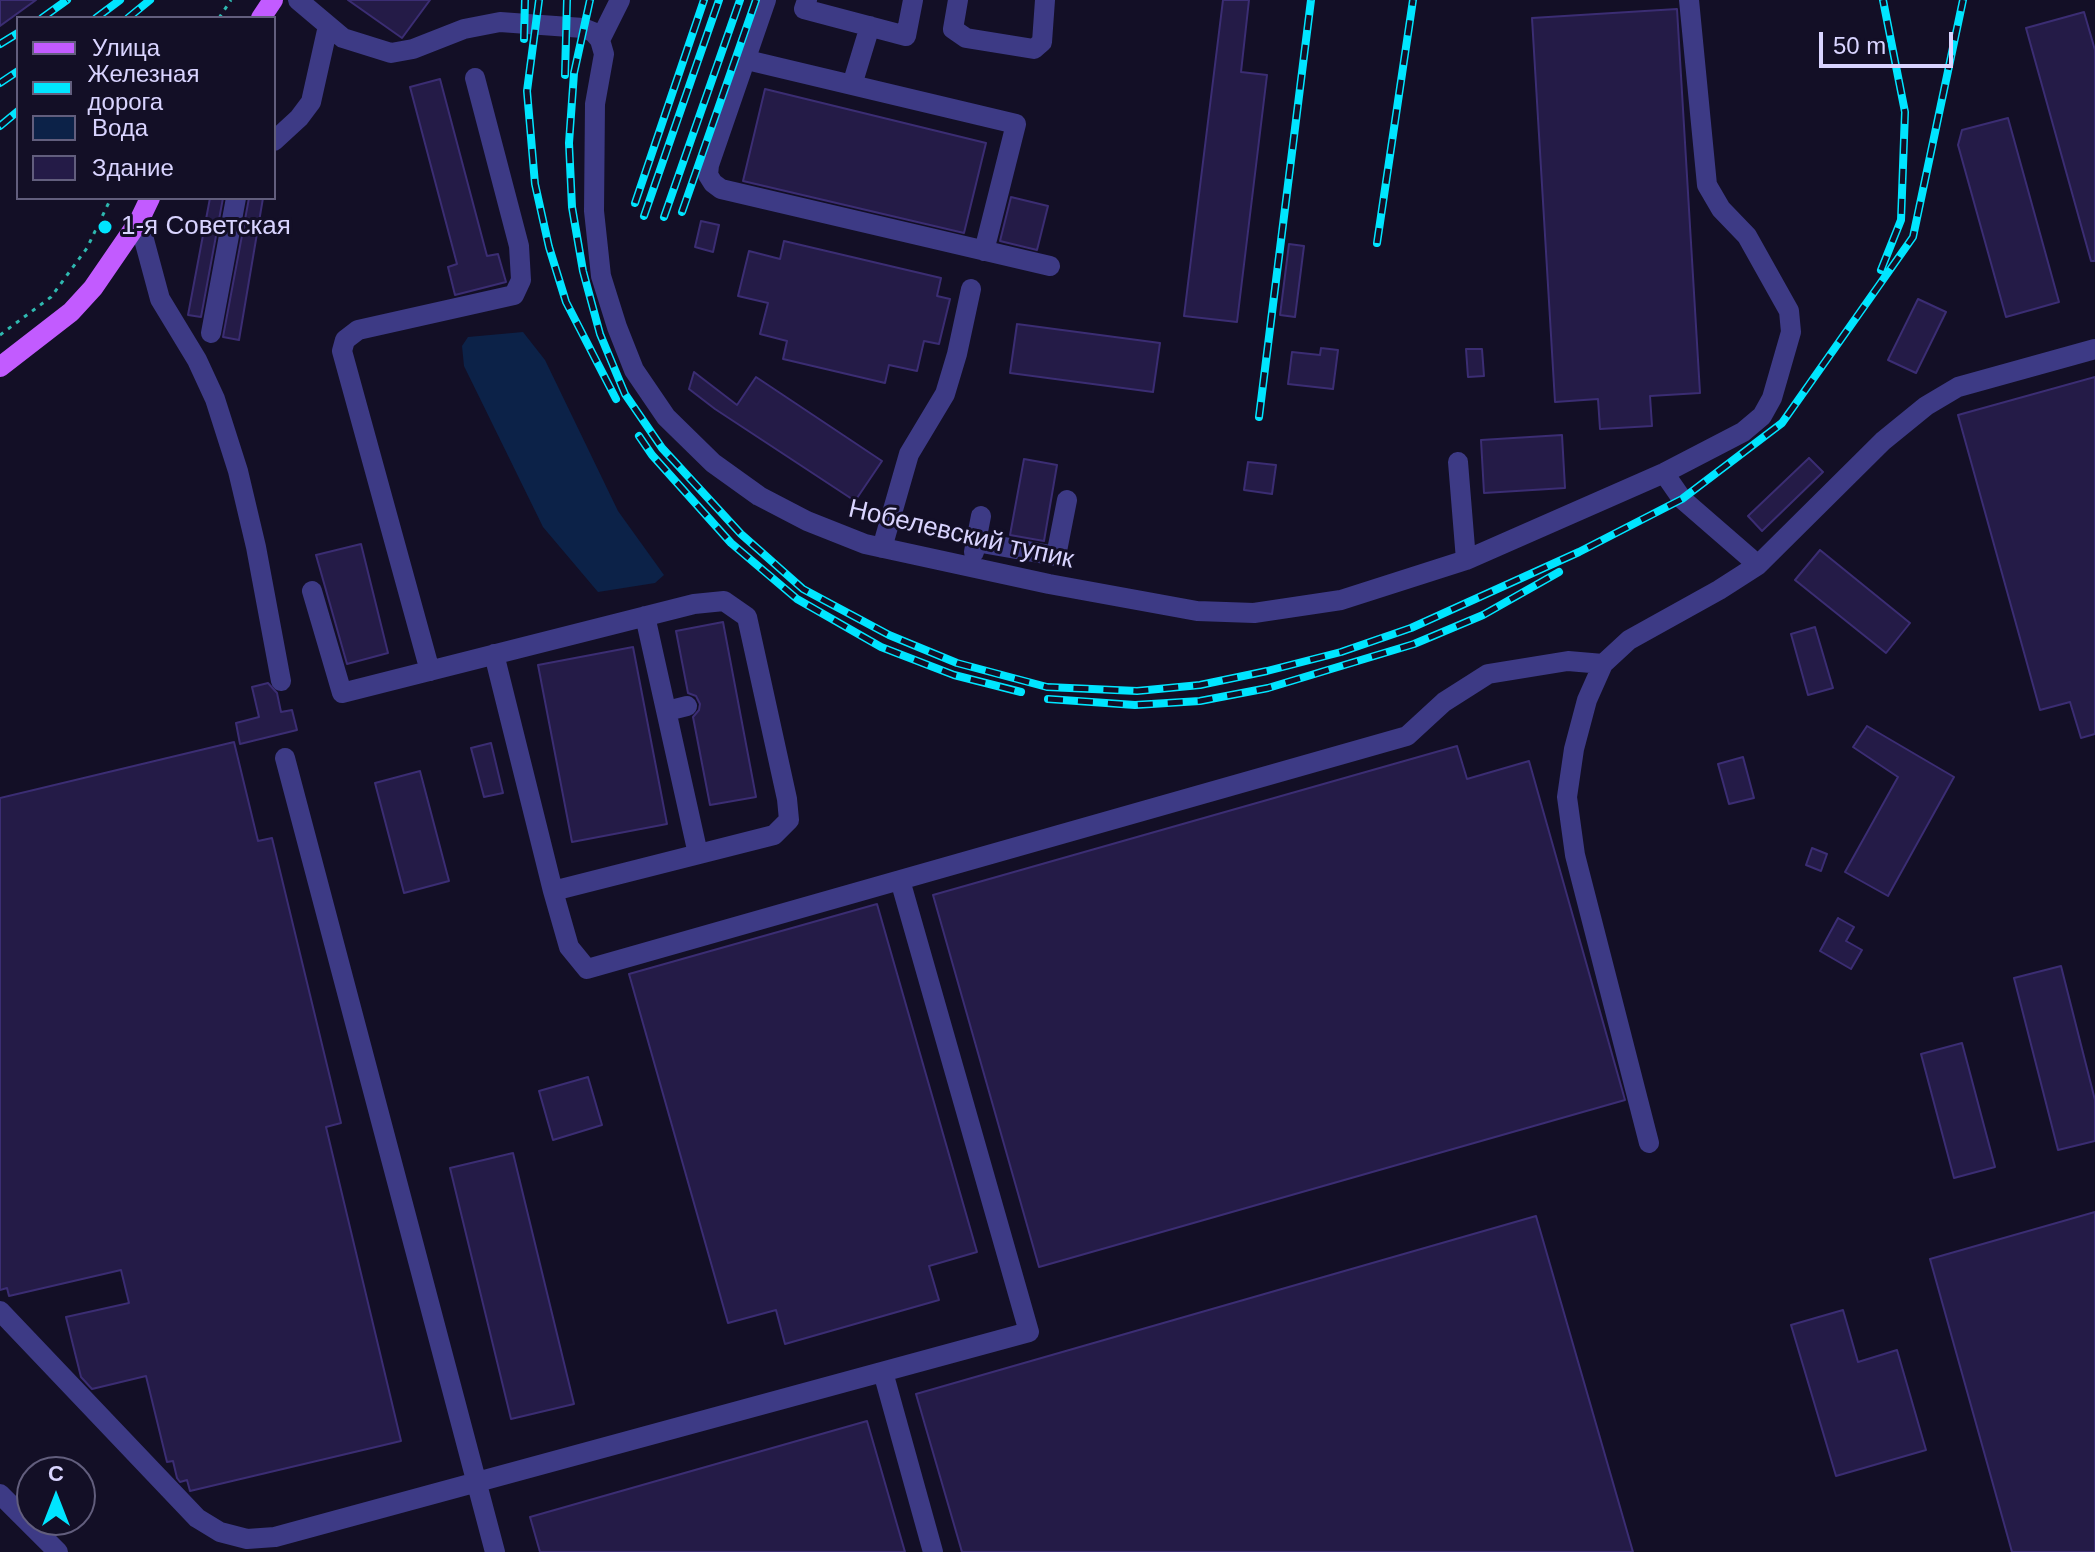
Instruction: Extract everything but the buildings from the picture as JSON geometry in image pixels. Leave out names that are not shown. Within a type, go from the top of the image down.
[{"type":"main road","points":[[0,367],[71,312],[93,288],[139,221],[149,200]]},
{"type":"street","points":[[298,0],[343,38],[391,53],[413,49],[464,29],[500,22],[583,28],[593,32],[600,40],[620,0]]},
{"type":"street","points":[[766,0],[709,165],[708,175],[713,183],[721,189],[1050,266]]},
{"type":"street","points":[[807,0],[804,9],[906,36],[913,0]]},
{"type":"street","points":[[958,0],[953,29],[966,38],[1034,49],[1042,42],[1045,0]]},
{"type":"street","name":"Нобелевский тупик","points":[[600,40],[604,54],[595,104],[594,211],[601,276],[634,370],[666,417],[713,463],[759,496],[807,521],[865,544],[1197,611],[1254,613],[1341,600],[1466,560],[1664,473],[1743,432],[1762,416],[1772,398],[1791,332],[1789,311],[1747,236],[1721,209],[1707,185],[1689,0]]},
{"type":"street","points":[[276,139],[311,102],[328,26]]},
{"type":"street","points":[[852,85],[870,26]]},
{"type":"street","points":[[747,60],[1016,124],[984,251]]},
{"type":"street","points":[[430,671],[342,351],[345,340],[358,330],[514,295],[521,280],[519,246],[475,78]]},
{"type":"street","points":[[211,333],[236,200]]},
{"type":"street","points":[[139,221],[160,299],[197,360],[215,399],[238,471],[281,681]]},
{"type":"street","points":[[882,548],[909,454],[945,394],[971,289]]},
{"type":"street","points":[[1649,1143],[1575,855],[1567,797],[1574,749],[1587,700],[1603,664],[1629,640],[1758,565],[1883,441],[1926,406],[1958,387],[2095,349]]},
{"type":"street","points":[[1458,462],[1466,560]]},
{"type":"street","points":[[1664,473],[1682,499],[1758,565]]},
{"type":"street","points":[[976,542],[1056,556],[1067,500]]},
{"type":"street","points":[[971,567],[981,516]]},
{"type":"street","points":[[312,591],[342,693],[694,604],[724,601],[747,617],[789,820],[774,835],[553,891]]},
{"type":"street","points":[[645,616],[677,708],[698,854]]},
{"type":"street","points":[[494,654],[569,947],[587,969],[1407,736],[1444,702],[1488,674],[1568,661],[1603,664]]},
{"type":"street","points":[[285,758],[495,1552]]},
{"type":"street","points":[[0,1311],[197,1518],[220,1532],[247,1539],[275,1537],[1029,1332],[900,880]]},
{"type":"street","points":[[883,1372],[933,1552]]},
{"type":"street","points":[[0,1494],[58,1552]]},
{"type":"path","points":[[0,335],[51,297],[87,248],[110,200]]},
{"type":"water","points":[[523,332],[545,360],[618,511],[664,575],[655,583],[598,592],[543,527],[464,366],[462,346],[468,337]]},
{"type":"railway","points":[[45,16],[67,0]]},
{"type":"railway","points":[[99,16],[120,0]]},
{"type":"railway","points":[[130,16],[150,0]]},
{"type":"railway","points":[[524,39],[525,0]]},
{"type":"railway","points":[[539,0],[527,91],[535,184],[549,247],[566,302],[616,399]]},
{"type":"railway","points":[[565,75],[567,0]]},
{"type":"railway","points":[[590,0],[574,73],[569,143],[572,207],[583,271],[600,334],[625,394],[662,448],[741,534],[803,589],[889,635],[957,663],[1047,687],[1137,691],[1200,685],[1267,671],[1341,652],[1411,628],[1579,552],[1682,499],[1782,423],[1913,237],[1963,0]]},
{"type":"railway","points":[[635,203],[704,0]]},
{"type":"railway","points":[[644,216],[719,0]]},
{"type":"railway","points":[[664,217],[740,0]]},
{"type":"railway","points":[[682,212],[756,0]]},
{"type":"railway","points":[[1259,417],[1311,0]]},
{"type":"railway","points":[[1377,243],[1413,0]]},
{"type":"railway","points":[[1881,270],[1901,220],[1905,112],[1883,0]]},
{"type":"railway","points":[[0,44],[16,34]]},
{"type":"railway","points":[[0,83],[16,72]]},
{"type":"railway","points":[[0,126],[16,113]]},
{"type":"railway","points":[[639,436],[652,455],[731,543],[797,599],[881,647],[954,675],[1021,692]]},
{"type":"railway","points":[[1048,699],[1135,705],[1200,701],[1268,688],[1414,644],[1483,615],[1559,572]]},
{"type":"place","name":"1-я Советская","points":[[105,227]]}]
